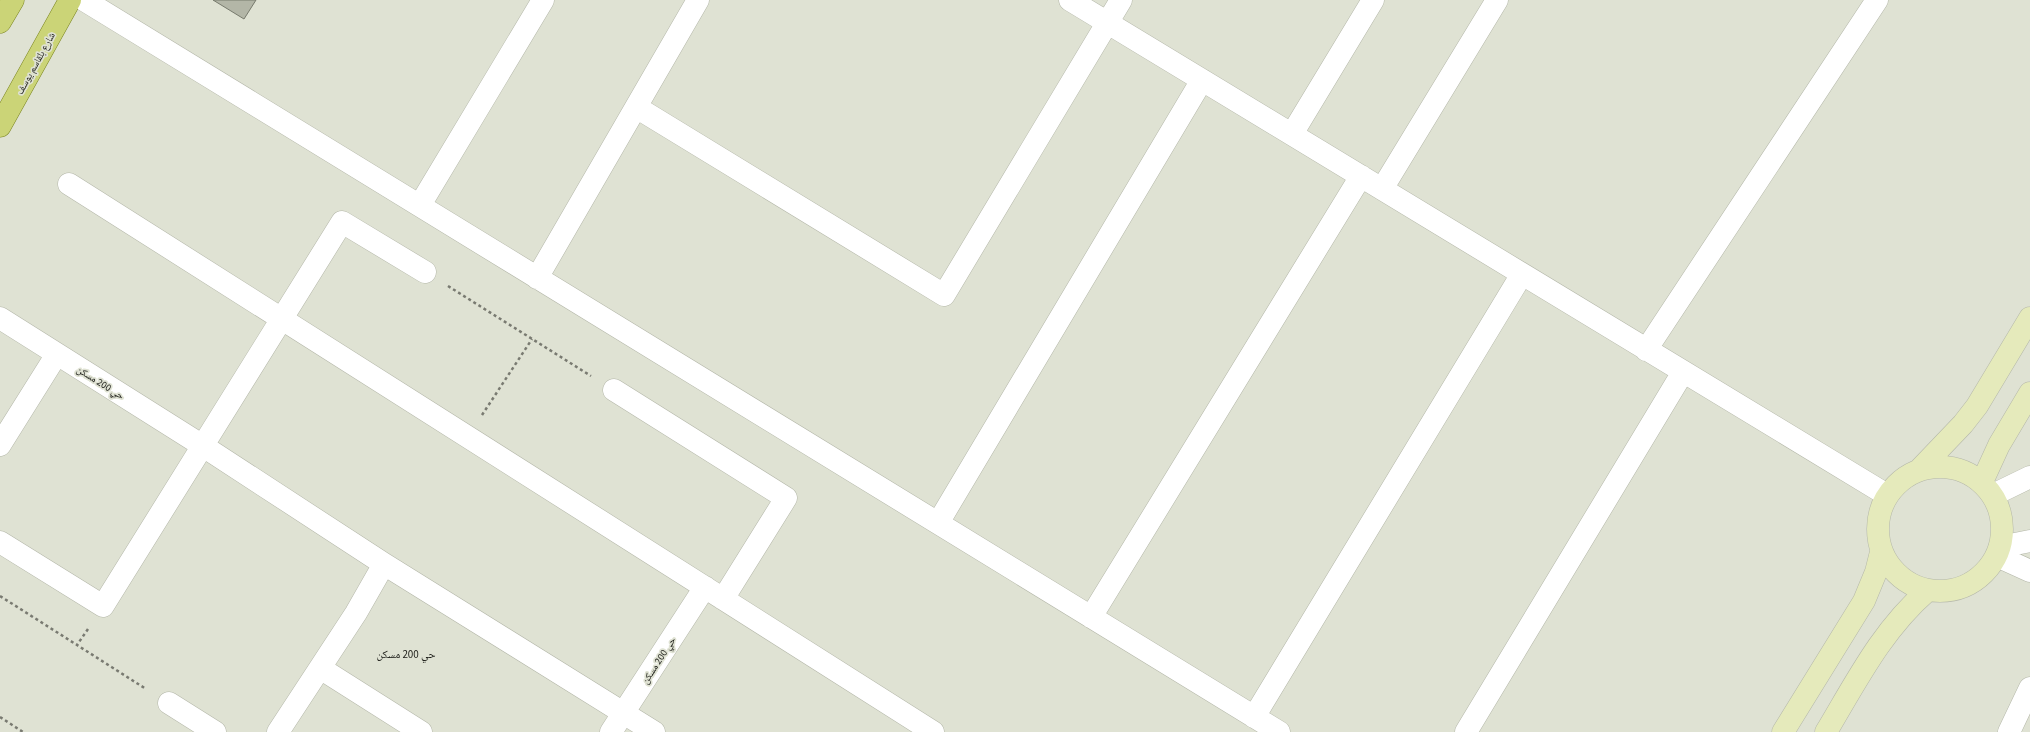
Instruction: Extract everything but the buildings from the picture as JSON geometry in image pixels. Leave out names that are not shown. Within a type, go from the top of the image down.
[{"type":"main road","points":[[0,22],[13,0]]},
{"type":"main road","name":"شارع بلقاسم يوسف","points":[[0,126],[70,0]]},
{"type":"street","points":[[84,0],[1279,732]]},
{"type":"street","points":[[420,205],[543,0]]},
{"type":"street","points":[[537,278],[698,0]]},
{"type":"street","points":[[1070,0],[1887,495]]},
{"type":"street","points":[[636,107],[944,296],[1122,0]]},
{"type":"street","points":[[1292,134],[1373,0]]},
{"type":"street","points":[[1382,189],[1497,0]]},
{"type":"street","points":[[1646,350],[1877,0]]},
{"type":"street","points":[[938,523],[1202,80]]},
{"type":"street","points":[[1091,617],[1361,176]]},
{"type":"street","points":[[68,184],[714,593],[920,729]]},
{"type":"street","points":[[0,542],[103,606],[280,319],[342,222],[425,272]]},
{"type":"street","points":[[1254,717],[1522,274]]},
{"type":"street","name":"حي 200 مسكن","points":[[0,318],[203,446],[384,564],[654,732]]},
{"type":"street","points":[[1920,469],[1936,466],[1953,468],[1968,473],[1987,488],[2002,520],[1999,551],[1988,570],[1976,581],[1960,588],[1944,592],[1927,591],[1908,583],[1892,570],[1881,552],[1877,532],[1879,513],[1887,495],[1901,480],[1920,469],[1963,424],[1977,406],[2030,318]]},
{"type":"street","points":[[0,446],[58,354]]},
{"type":"street","points":[[1466,732],[1683,372]]},
{"type":"street","name":"حي 200 مسكن","points":[[611,732],[786,498],[614,390]]},
{"type":"street","points":[[1987,488],[1999,445],[2030,393]]},
{"type":"street","points":[[1987,488],[2030,476]]},
{"type":"street","points":[[1999,551],[2030,541]]},
{"type":"street","points":[[1999,551],[2030,571]]},
{"type":"street","points":[[1783,732],[1864,601],[1876,572],[1881,552]]},
{"type":"street","points":[[278,732],[356,613],[384,564]]},
{"type":"street","points":[[1826,732],[1881,640],[1911,605],[1927,591]]},
{"type":"street","points":[[320,668],[421,732]]},
{"type":"street","points":[[2009,732],[2030,688]]},
{"type":"street","points":[[169,703],[215,732]]},
{"type":"path","points":[[425,272],[614,390]]},
{"type":"path","points":[[467,437],[532,339]]},
{"type":"path","points":[[0,596],[169,703]]},
{"type":"path","points":[[77,645],[103,606]]},
{"type":"path","points":[[0,717],[23,732]]},
{"type":"district","name":"حي 200 مسكن","points":[[406,654]]}]
